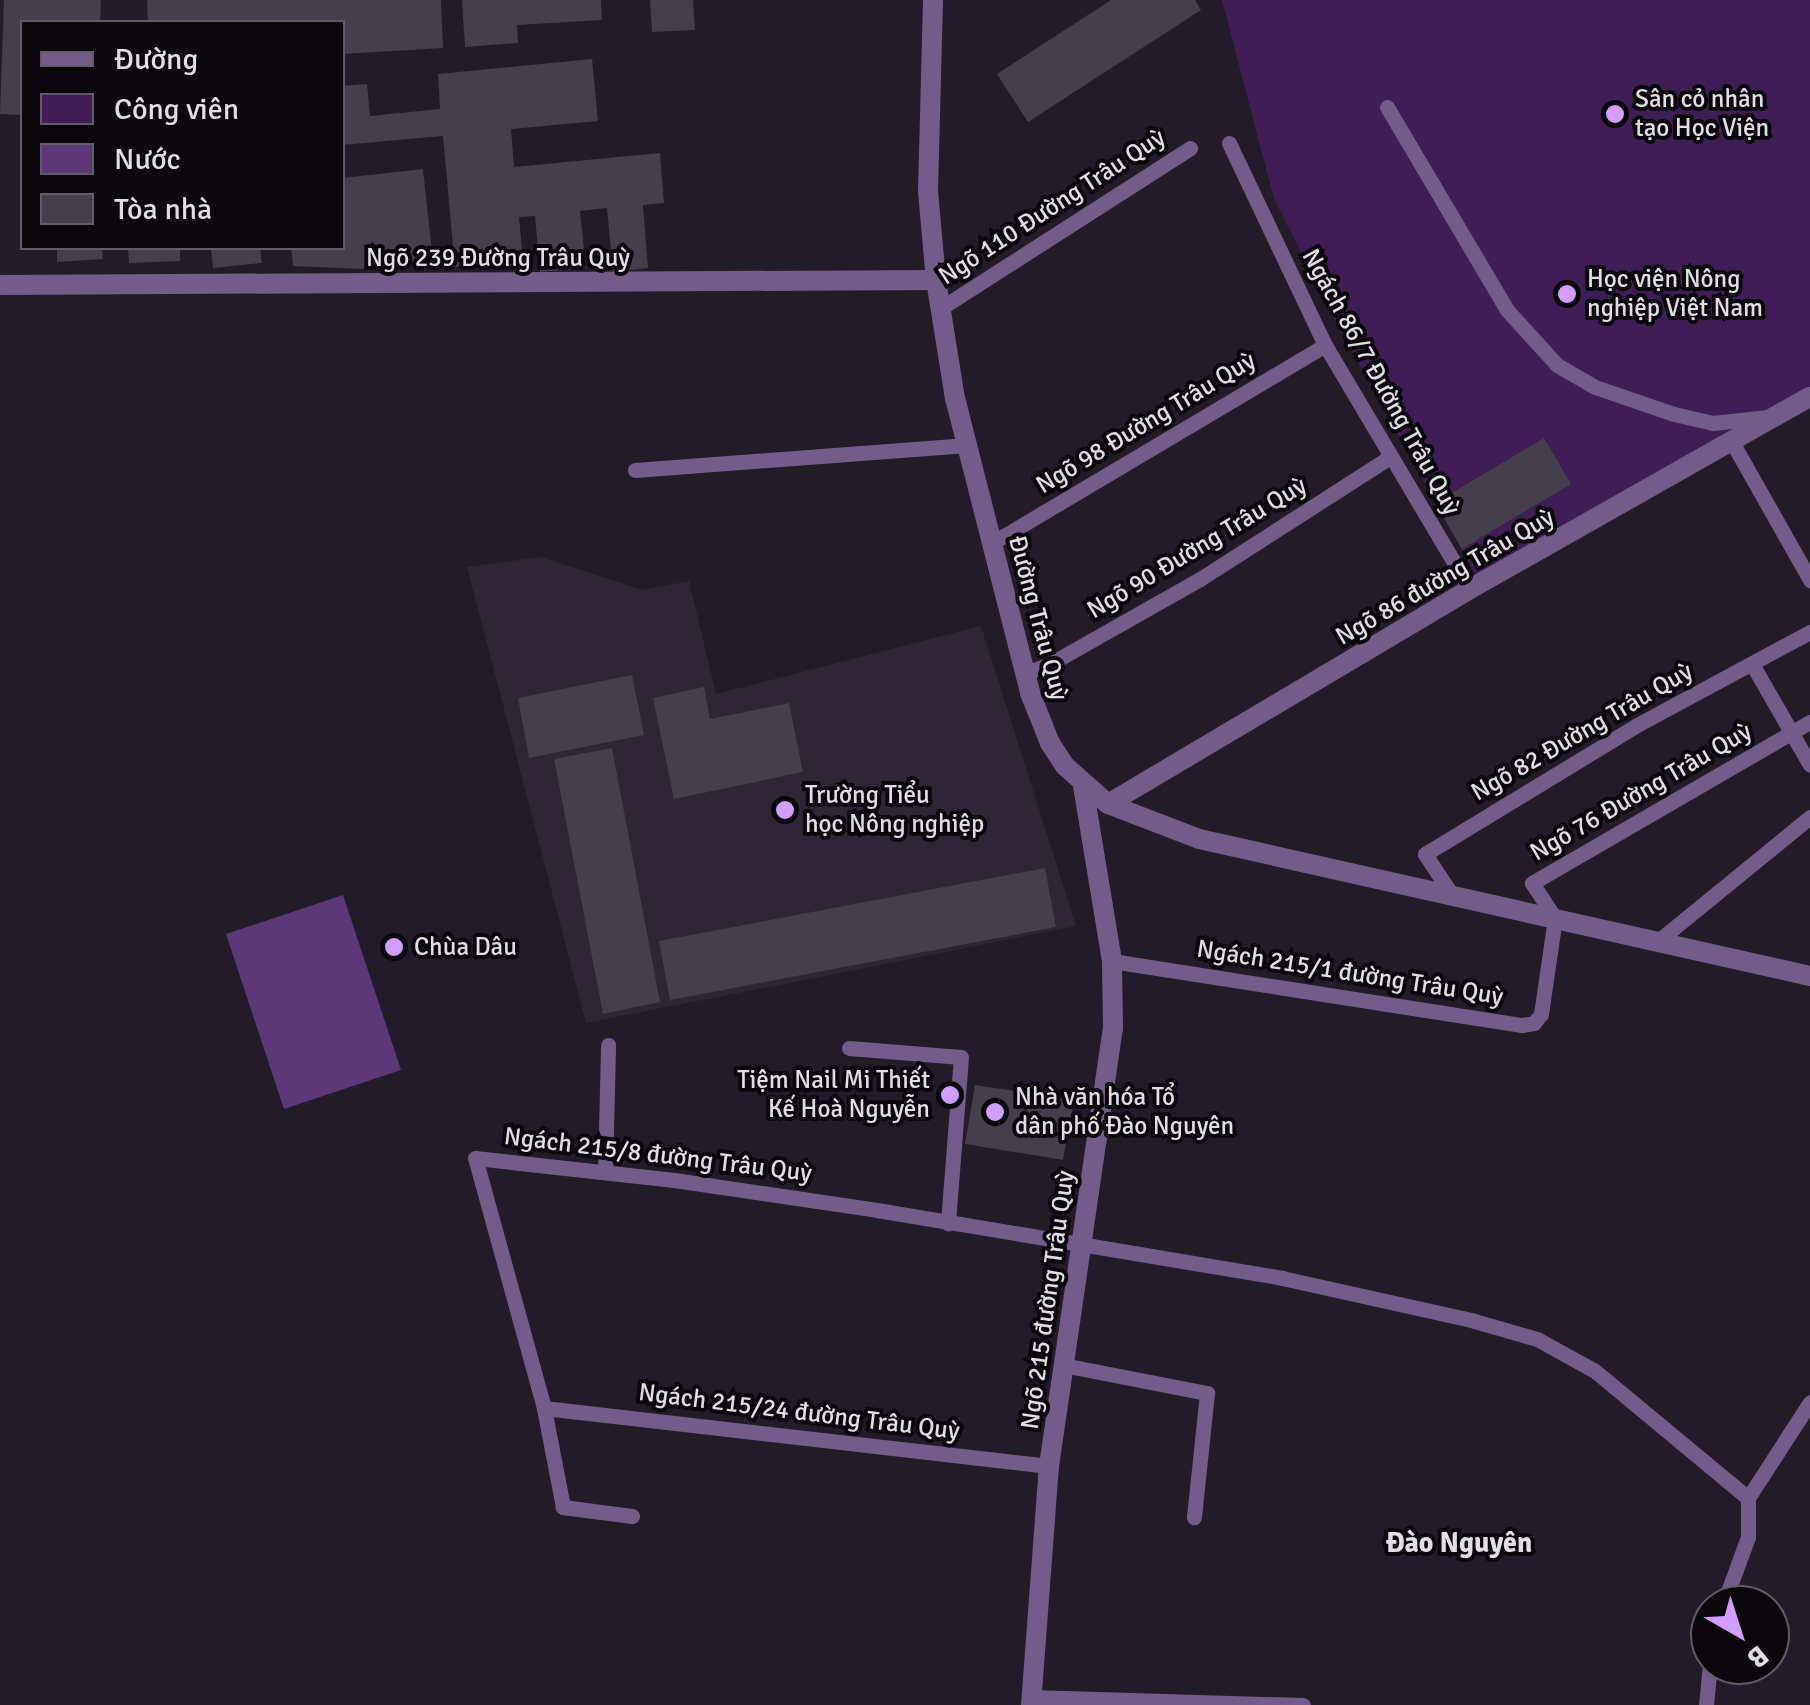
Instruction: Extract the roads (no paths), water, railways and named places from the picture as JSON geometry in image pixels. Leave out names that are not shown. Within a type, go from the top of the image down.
[{"type":"street","name":"Đường Trâu Quỳ","points":[[933,0],[928,190],[936,280],[967,446],[1026,673],[1050,743],[1084,786],[1108,804],[1199,839],[1810,976]]},
{"type":"street","name":"Ngõ 239 Đường Trâu Quỳ","points":[[0,285],[936,280]]},
{"type":"street","name":"Ngõ 86 đường Trâu Quỳ","points":[[1108,804],[1470,588],[1810,396]]},
{"type":"street","name":"Ngõ 215 đường Trâu Quỳ","points":[[1031,1701],[1049,1466],[1113,1028],[1112,962],[1084,786]]},
{"type":"lane","points":[[1388,107],[1507,310],[1557,365],[1595,387],[1674,414],[1713,423],[1776,416]]},
{"type":"lane","name":"Ngách 86/7 Đường Trâu Quỳ","points":[[1229,142],[1326,345],[1470,588]]},
{"type":"lane","name":"Ngõ 110 Đường Trâu Quỳ","points":[[942,308],[1190,148]]},
{"type":"lane","name":"Ngõ 98 Đường Trâu Quỳ","points":[[992,542],[1326,345]]},
{"type":"lane","points":[[1732,442],[1810,580]]},
{"type":"lane","points":[[635,470],[967,446]]},
{"type":"lane","name":"Ngõ 90 Đường Trâu Quỳ","points":[[1026,673],[1048,666],[1200,579],[1390,457]]},
{"type":"lane","name":"Ngõ 82 Đường Trâu Quỳ","points":[[1452,895],[1425,854],[1637,725],[1810,632]]},
{"type":"lane","points":[[1752,664],[1810,765]]},
{"type":"lane","name":"Ngõ 76 Đường Trâu Quỳ","points":[[1555,918],[1532,883],[1810,722]]},
{"type":"lane","points":[[1658,941],[1810,817]]},
{"type":"lane","name":"Ngách 215/1 đường Trâu Quỳ","points":[[1112,962],[1522,1025],[1534,1023],[1541,1014],[1555,918]]},
{"type":"lane","points":[[606,1172],[608,1045]]},
{"type":"lane","points":[[849,1048],[960,1057],[948,1222]]},
{"type":"lane","name":"Ngách 215/8 đường Trâu Quỳ","points":[[632,1516],[563,1507],[544,1408],[476,1158],[606,1172],[948,1222],[1282,1278],[1536,1339],[1595,1371],[1748,1498]]},
{"type":"lane","points":[[1063,1365],[1207,1393],[1194,1517]]},
{"type":"lane","points":[[1730,1585],[1748,1537],[1748,1498],[1810,1402]]},
{"type":"lane","name":"Ngách 215/24 đường Trâu Quỳ","points":[[544,1408],[1049,1466]]},
{"type":"lane","points":[[1031,1701],[1303,1705]]},
{"type":"water","points":[[343,895],[401,1070],[284,1109],[226,934]]},
{"type":"place","name":"Sân cỏ nhân tạo Học Viện","points":[[1615,114]]},
{"type":"place","name":"Học viện Nông nghiệp Việt Nam","points":[[1567,294]]},
{"type":"place","name":"Trường Tiểu học Nông nghiệp","points":[[785,810]]},
{"type":"place","name":"Chùa Dâu","points":[[394,947]]},
{"type":"place","name":"Tiệm Nail Mi Thiết Kế Hoà Nguyễn","points":[[950,1095]]},
{"type":"place","name":"Nhà văn hóa Tổ dân phố Đào Nguyên","points":[[995,1112]]},
{"type":"district","name":"Đào Nguyên","points":[[1459,1543]]}]
